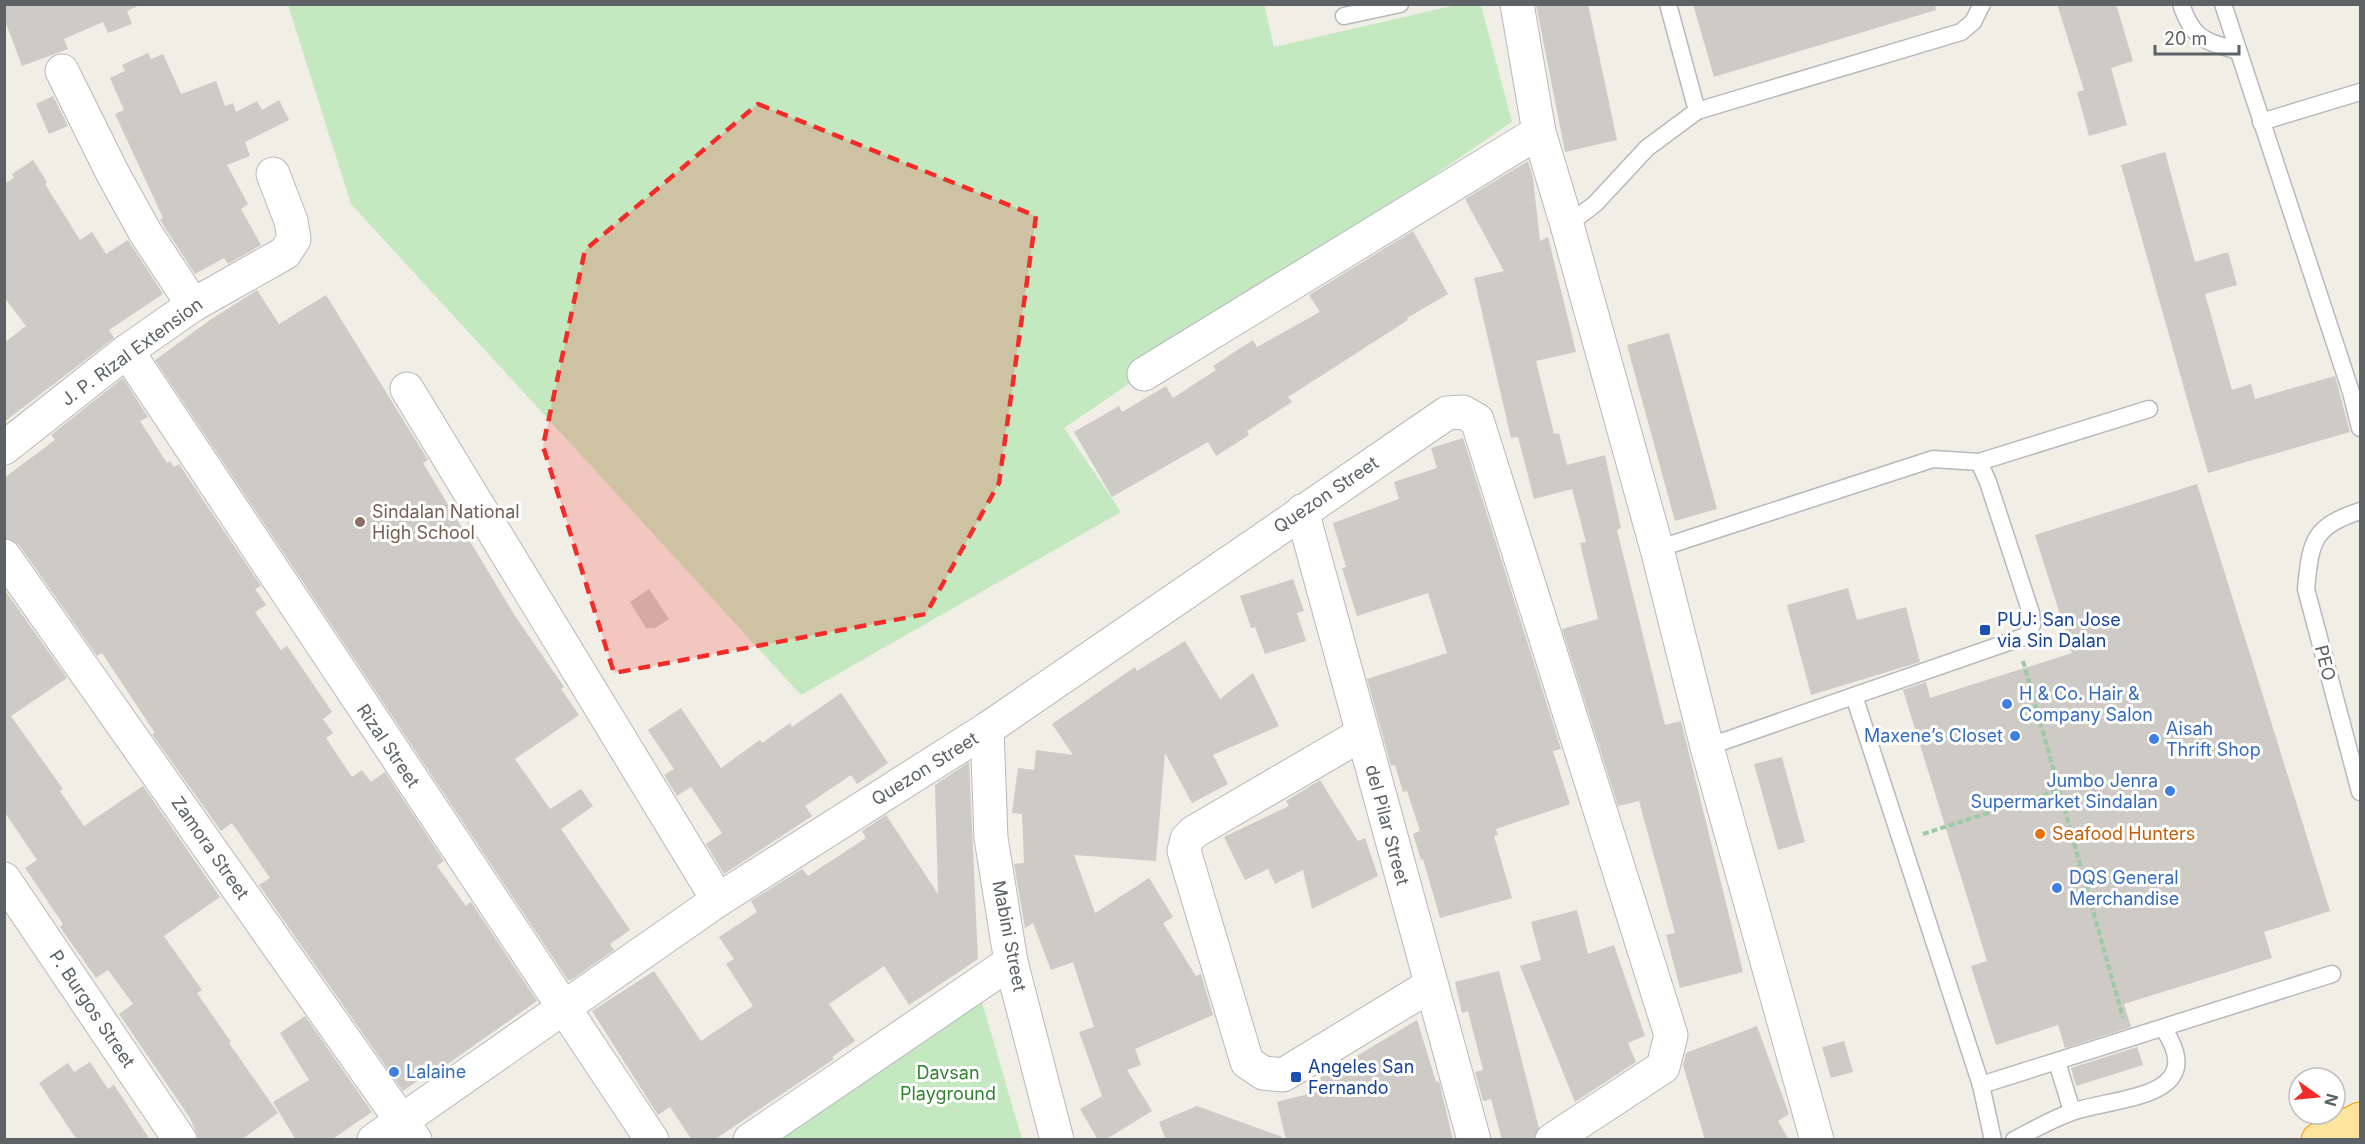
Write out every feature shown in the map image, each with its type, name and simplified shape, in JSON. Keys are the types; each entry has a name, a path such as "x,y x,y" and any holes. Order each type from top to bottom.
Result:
{"highway":[{"path":"2318,1140 2361,1119"}],"street":[{"path":"1517,4 1539,132 1657,549 1707,747 1817,1140"},
{"path":"62,71 113,174 146,232 193,305"},
{"path":"1144,374 1539,132"},
{"name":"J. P. Rizal Extension","path":"4,448 127,351 193,305 285,254 294,239 291,221 273,174"},
{"name":"Rizal Street","path":"127,351 562,1008 652,1140"},
{"path":"407,389 718,900"},
{"name":"Quezon Street","path":"374,1140 408,1130 562,1008 718,900 987,729 1447,413 1463,412 1477,420 1671,1035 1663,1067 1552,1140"},
{"name":"del Pilar Street","path":"1302,511 1474,1140"},
{"name":"Zamora Street","path":"4,556 408,1130"},
{"name":"Mabini Street","path":"987,729 991,838 1011,962 1057,1140"},
{"path":"1362,734 1194,832 1187,839 1184,850 1247,1062 1263,1073 1283,1074 1431,985"},
{"name":"P. Burgos Street","path":"4,879 180,1140"},
{"path":"750,1140 1011,962"}],"lane":[{"path":"1344,16 1400,4"},
{"path":"1668,4 1697,111"},
{"path":"1567,225 1595,204 1647,148 1697,111 1961,33 1973,22 1982,4"},
{"path":"2181,4 2193,32 2212,43 2238,51"},
{"path":"2223,4 2261,123 2356,390 2361,429"},
{"path":"2261,123 2361,92"},
{"path":"1657,549 1933,459 1978,462 2149,409"},
{"path":"1707,747 2026,636 2032,625 2031,613 1988,482 1978,462"},
{"name":"PEO","path":"2361,512 2338,519 2317,534 2309,560 2306,589 2361,792"},
{"path":"1854,696 1981,1085 1993,1140"},
{"path":"1981,1085 2332,974"},
{"path":"2014,1140 2072,1112 2145,1096 2160,1088 2177,1065 2176,1051 2163,1028"},
{"path":"2056,1062 2072,1112"}],"path":[{"path":"2016,639 2129,1039"},
{"path":"1901,841 2059,790"}],"highlighted area":[{"path":"758,104 1036,216 999,483 926,614 614,673 543,446 585,250"}],"green space":[{"path":"1264,4 1274,47 1456,5 1481,5 1512,122 1064,428 1121,512 801,695 351,204 288,5"},
{"name":"Davsan Playground","path":"979,992 1022,1139 782,1139"}],"building":[{"path":"4,4 142,4 127,11 132,24 108,33 103,22 64,39 68,49 22,66 4,18"},
{"path":"1536,4 1588,4 1617,140 1565,152"},
{"path":"1693,4 1935,4 1936,10 1714,77"},
{"path":"2057,4 2116,4 2133,61 2111,68 2127,125 2089,136 2077,92 2084,90"},
{"path":"148,53 151,59 163,54 181,94 216,81 225,106 233,103 236,112 257,101 262,110 279,100 289,120 245,142 250,156 227,165 248,204 241,209 261,245 228,264 224,258 195,274 160,220 163,218 115,114 124,110 110,78 125,71 122,65"},
{"path":"53,96 68,126 49,134 36,104"},
{"path":"2165,152 2195,262 2228,252 2237,285 2205,294 2232,390 2251,384 2255,399 2335,376 2350,432 2208,473 2121,165"},
{"path":"33,160 47,182 45,184 80,240 92,232 106,254 128,240 163,294 109,330 114,338 4,422 4,343 26,326 4,297 4,184 14,178 12,174"},
{"path":"1528,161 1533,178 1540,241 1548,237 1576,352 1536,361 1554,434 1559,433 1567,465 1605,455 1621,528 1617,530 1665,725 1681,721 1743,972 1680,988 1666,935 1675,933 1639,801 1618,806 1562,629 1598,619 1580,543 1586,542 1572,489 1534,499 1518,437 1511,438 1474,278 1504,271 1465,199"},
{"path":"1413,231 1448,294 1407,318 1408,320 1288,397 1292,402 1247,431 1249,435 1216,456 1208,442 1112,497 1074,432 1119,406 1122,412 1166,386 1173,398 1216,370 1213,366 1253,340 1257,347 1320,312 1309,295"},
{"name":"Sindalan National High School","path":"257,290 279,324 326,295 428,460 423,463 515,616 564,687 561,689 579,715 515,759 550,809 581,789 593,806 561,829 630,930 610,944 614,950 571,980 568,980 155,360 213,318"},
{"path":"1669,333 1717,509 1675,521 1627,345"},
{"path":"123,378 148,417 140,421 167,463 170,461 174,467 179,464 261,586 255,589 266,605 255,612 281,650 287,646 332,712 323,719 333,733 326,738 352,777 362,770 371,782 385,772 444,861 437,866 466,906 471,902 537,1001 432,1075 430,1072 403,1091 259,885 270,878 232,823 221,831 152,734 155,733 102,653 97,656 19,545 4,538 4,478 55,440 51,435"},
{"path":"1463,438 1561,749 1553,751 1570,804 1496,829 1498,835 1494,836 1512,898 1440,918 1423,859 1421,860 1413,834 1420,831 1407,791 1403,792 1395,765 1391,766 1367,679 1447,653 1428,593 1357,616 1342,568 1346,567 1333,523 1399,499 1394,482 1437,468 1431,448"},
{"path":"2197,484 2330,911 2264,932 2272,958 2124,1004 2131,1027 2065,1048 2058,1025 1996,1045 1971,966 1987,961 1903,690 1926,682 1930,698 2072,653 2035,535"},
{"path":"1293,579 1304,611 1297,613 1306,641 1265,654 1255,627 1251,628 1240,596"},
{"path":"1848,588 1857,620 1906,607 1920,662 1811,695 1787,605"},
{"path":"4,589 67,678 11,716 63,789 60,791 84,826 143,786 220,897 164,936 202,990 197,993 231,1042 229,1043 278,1113 241,1140 199,1140 190,1118 119,1014 133,1004 108,970 96,978 60,927 63,924 25,868 37,860 4,811"},
{"path":"649,589 669,619 655,628 646,628 630,602"},
{"path":"1185,641 1220,699 1253,673 1279,726 1213,755 1228,784 1192,803 1165,753 1156,861 1074,855 1095,913 1149,878 1173,917 1163,923 1196,976 1201,974 1213,1015 1135,1049 1141,1065 1127,1070 1152,1111 1105,1140 1098,1140 1080,1109 1102,1096 1079,1032 1094,1027 1073,962 1051,970 1033,923 1025,928 1014,864 1024,863 1022,814 1012,813 1018,768 1034,770 1036,750 1073,755 1052,724 1135,667 1137,671"},
{"path":"841,693 888,763 857,784 851,775 805,806 812,816 724,874 706,844 722,833 691,787 677,796 664,775 674,769 648,730 681,708 721,768 760,740 762,743 790,723 792,727"},
{"path":"1782,757 1805,842 1778,850 1754,764"},
{"path":"969,762 978,959 909,1005 884,966 829,1004 855,1041 832,1057 834,1059 714,1140 692,1140 670,1107 658,1115 592,1011 654,971 701,1041 753,1006 726,964 734,959 719,937 757,912 751,901 802,869 808,876 866,838 862,831 886,815 938,894 935,785"},
{"path":"1320,780 1358,841 1365,838 1378,876 1312,909 1303,870 1275,884 1268,869 1245,880 1224,837 1289,806 1286,801"},
{"path":"1577,910 1588,954 1614,945 1645,1036 1628,1043 1636,1062 1575,1102 1520,966 1541,960 1531,922"},
{"path":"1499,971 1539,1128 1534,1140 1502,1140 1491,1099 1483,1101 1475,1072 1483,1070 1468,1011 1462,1013 1455,982"},
{"path":"305,1016 372,1112 331,1140 296,1140 273,1102 309,1080 280,1033"},
{"path":"1417,1020 1436,1082 1439,1081 1453,1140 1286,1140 1277,1102 1316,1092 1313,1082"},
{"path":"1757,1026 1789,1114 1778,1121 1789,1140 1705,1140 1683,1065 1686,1053"},
{"path":"1844,1041 1853,1072 1831,1078 1822,1047"},
{"path":"2137,1047 2143,1065 2076,1086 2071,1068"},
{"path":"90,1062 108,1089 114,1085 150,1140 77,1140 39,1083 68,1063 74,1072"},
{"path":"1197,1106 1282,1137 1282,1140 1166,1140 1159,1122"}],"place":[{"name":"Sindalan National High School","path":"360,522"},
{"name":"PUJ: San Jose via Sin Dalan","path":"1985,630"},
{"name":"H & Co. Hair & Company Salon","path":"2007,704"},
{"name":"Maxene’s Closet","path":"2015,736"},
{"name":"Aisah Thrift Shop","path":"2154,739"},
{"name":"Jumbo Jenra Supermarket Sindalan","path":"2170,791"},
{"name":"Seafood Hunters","path":"2040,834"},
{"name":"DQS General Merchandise","path":"2057,888"},
{"name":"Lalaine","path":"394,1072"},
{"name":"Angeles San Fernando","path":"1296,1077"}]}
